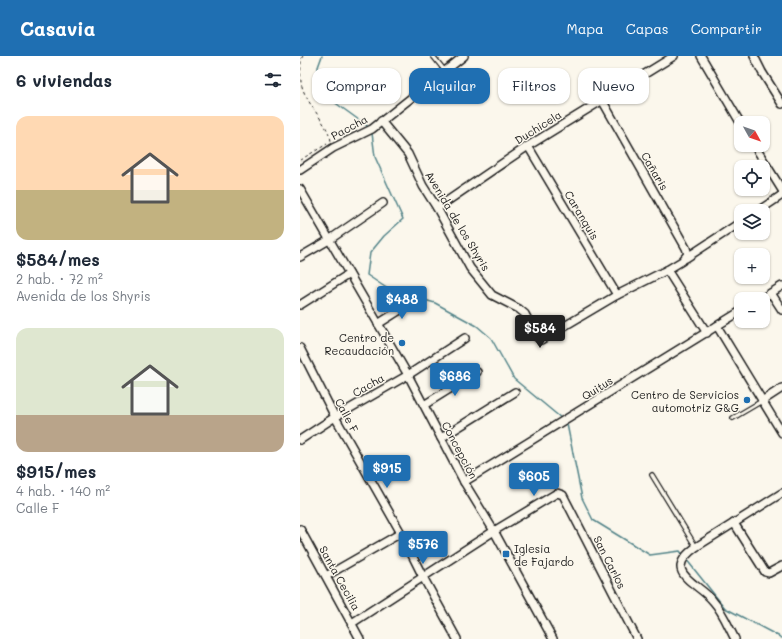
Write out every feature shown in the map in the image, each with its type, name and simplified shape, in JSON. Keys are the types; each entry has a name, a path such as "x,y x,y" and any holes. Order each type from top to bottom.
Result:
{"street":[{"name":"Paccha","path":"449,68 464,56"},
{"name":"Duchicela","path":"649,71 674,56"},
{"path":"702,56 736,116"},
{"path":"754,56 782,104"},
{"name":"Paccha","path":"300,170 333,148 372,129 409,99"},
{"name":"Duchicela","path":"437,208 528,146 596,104"},
{"name":"Cañaris","path":"604,104 682,241 687,256"},
{"name":"Avenida de los Shyris","path":"381,121 408,154 422,186 437,208 470,268 492,295 519,309 525,314 538,339 543,339 617,295 667,270 734,226"},
{"name":"Caranquis","path":"528,146 617,295"},
{"path":"758,152 782,190"},
{"name":"Concepción","path":"300,189 408,375 464,482 494,531 553,639"},
{"path":"768,204 782,195"},
{"path":"300,257 329,240 383,203"},
{"path":"667,270 707,333"},
{"path":"300,305 350,274"},
{"path":"782,286 771,293 782,310"},
{"path":"378,324 416,300"},
{"name":"Quitus","path":"464,482 734,315"},
{"path":"717,326 782,433"},
{"name":"Cacha","path":"300,440 335,417 408,375 465,338"},
{"name":"Calle F","path":"300,348 302,358 401,533 457,639"},
{"path":"424,405 477,372"},
{"path":"762,401 782,388"},
{"path":"441,438 515,392"},
{"name":"San Carlos","path":"494,531 557,493 563,495 637,639"},
{"path":"735,639 715,602 684,576 682,568 685,556 696,547 782,493"},
{"path":"734,523 765,572 769,573 782,566"},
{"name":"Santa Cecilia","path":"300,529 360,639"},
{"path":"352,623 494,531"},
{"path":"326,576 401,533"}],"lane":[{"path":"433,56 443,68"},
{"path":"733,418 762,401"},
{"path":"652,475 696,547"}],"path":[{"path":"300,160 332,141 320,116 309,102 301,81 301,59 303,56"}],"waterway":[{"path":"322,56 318,67 319,91 370,128"},
{"path":"372,133 375,157 403,219 384,236 370,253 367,275 388,289 414,297"},
{"path":"418,298 435,303 477,326 491,338 514,379 561,418"},
{"path":"566,422 582,498 593,520 650,555 680,551 683,555"},
{"path":"686,559 725,608 782,638"}],"place":[{"name":"Centro de Recaudación","path":"402,343"},
{"name":"Centro de Servicios automotriz G&G","path":"747,400"},
{"name":"Iglesia de Fajardo","path":"506,554"}]}
